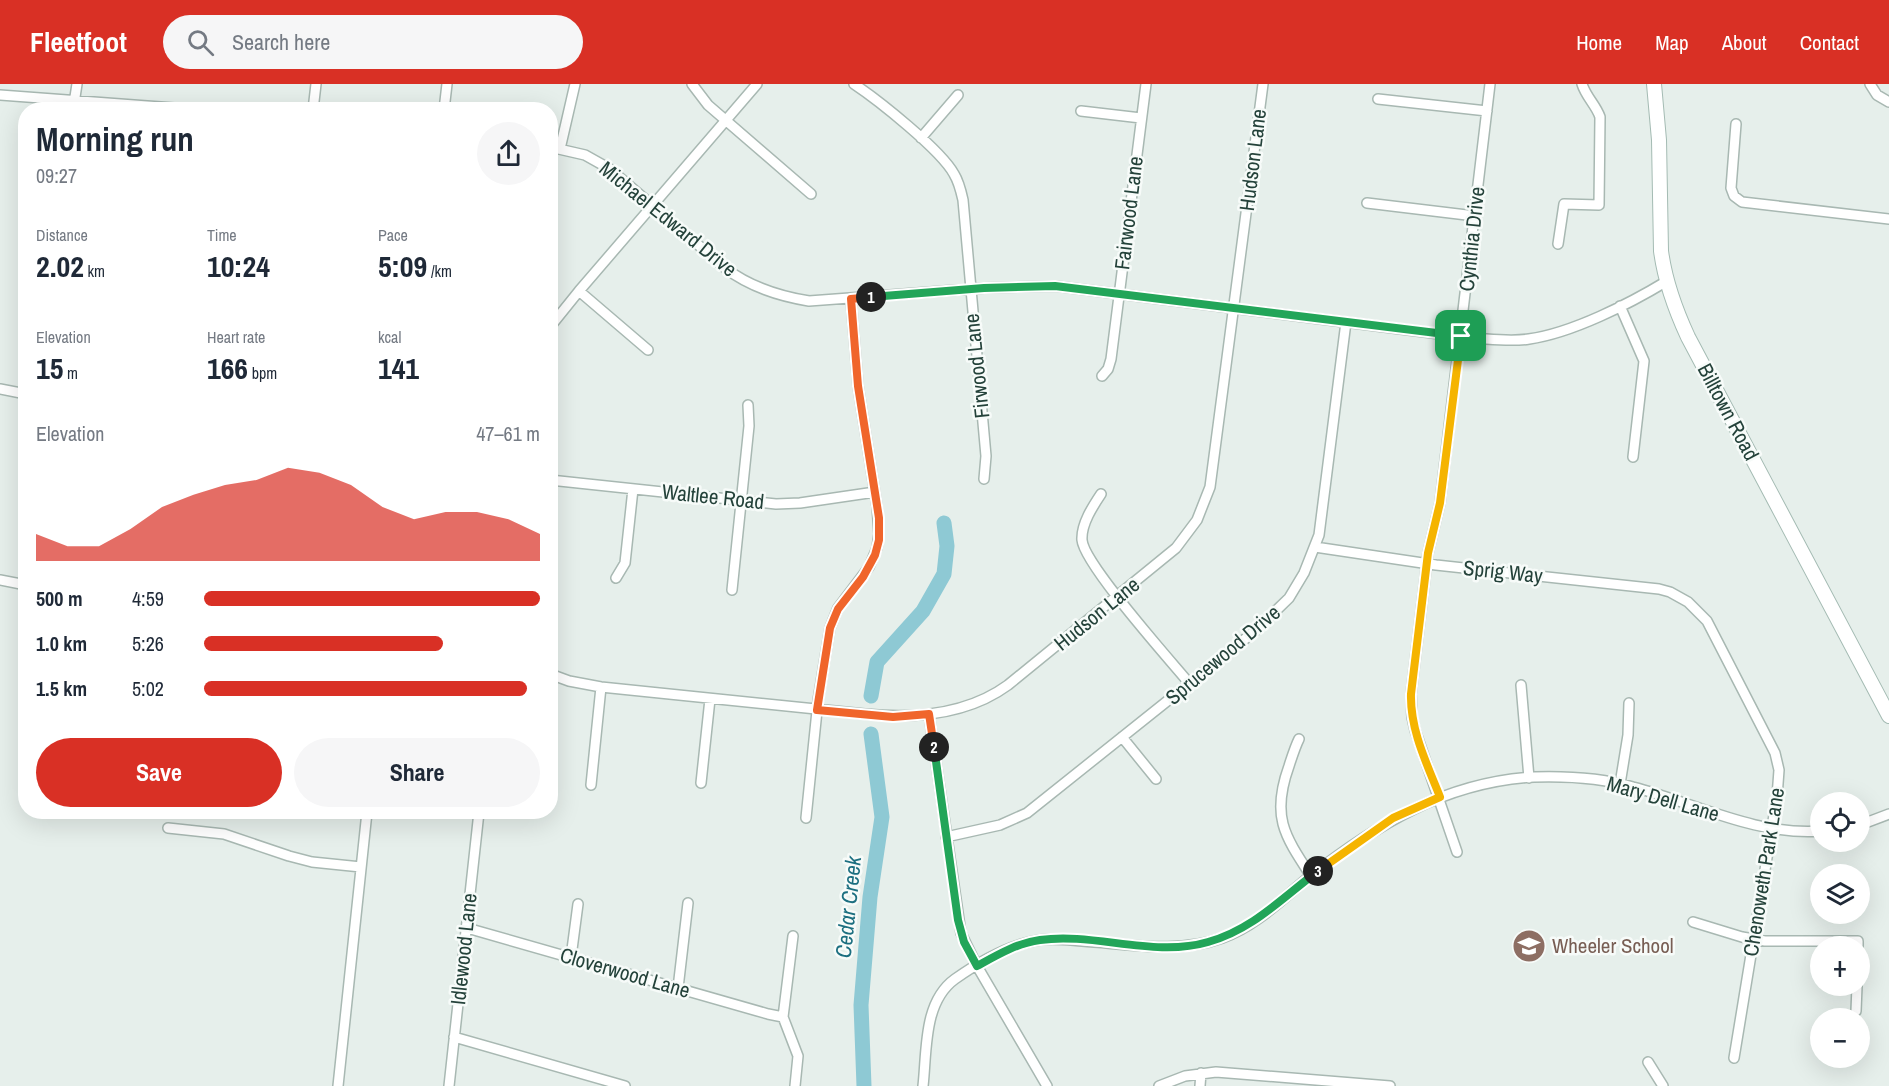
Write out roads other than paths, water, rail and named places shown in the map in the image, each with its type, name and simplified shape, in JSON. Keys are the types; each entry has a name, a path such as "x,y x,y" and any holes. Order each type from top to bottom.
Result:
{"main road":[{"name":"Billtown Road","path":"1654,84 1659,140 1661,251 1673,302 1688,337 1889,716"}],"street":[{"path":"74,102 77,84"},
{"path":"314,102 316,84"},
{"path":"445,102 447,84"},
{"path":"558,138 575,84"},
{"path":"692,84 708,105 811,194"},
{"path":"558,317 757,84"},
{"name":"Firwood Lane","path":"854,84 921,138 950,167 958,180 963,200 986,456 984,479"},
{"name":"Fairwood Lane","path":"1102,376 1108,369 1111,359 1146,84"},
{"name":"Hudson Lane","path":"558,677 601,687 893,717 959,709 994,695 1176,549 1197,520 1205,504 1214,471 1263,84"},
{"name":"Cynthia Drive","path":"1457,852 1440,797 1415,730 1411,703 1427,563 1440,503 1491,84"},
{"path":"1558,244 1564,204 1599,205 1600,117 1581,84"},
{"path":"1870,84 1877,95 1889,102"},
{"path":"0,95 52,102"},
{"path":"921,138 958,95"},
{"path":"1378,99 1487,111"},
{"path":"1081,111 1141,118"},
{"path":"1736,124 1731,188 1734,196 1742,202 1889,219"},
{"name":"Michael Edward Drive","path":"558,149 597,160 742,280 786,297 809,301 1055,286 1508,340 1540,337 1560,332 1620,306 1667,281"},
{"path":"1367,203 1475,216"},
{"path":"579,291 648,350"},
{"path":"806,818 826,643 838,609 869,567 877,548 879,518 858,386 851,299"},
{"path":"1620,306 1644,362 1633,457"},
{"name":"Sprucewood Drive","path":"946,837 1000,825 1019,818 1255,630 1289,598 1304,573 1319,536 1346,322"},
{"path":"0,390 18,393"},
{"path":"732,590 750,426 748,405"},
{"name":"Waltlee Road","path":"558,481 741,501 793,504 874,492"},
{"path":"616,578 625,563 633,489"},
{"path":"1101,494 1085,522 1082,537 1089,559 1189,683"},
{"name":"Sprig Way","path":"1315,548 1659,589 1688,602"},
{"path":"0,580 18,583"},
{"name":"Chenoweth Park Lane","path":"1688,602 1707,621 1775,753 1779,779 1734,1058"},
{"path":"1521,685 1529,778"},
{"path":"591,785 601,687"},
{"path":"700,783 710,699"},
{"path":"1620,784 1628,735 1629,703"},
{"path":"929,714 959,926 964,942 1047,1086"},
{"path":"1122,737 1156,779"},
{"path":"1299,739 1283,787 1281,812 1285,833 1311,876"},
{"name":"Mary Dell Lane","path":"923,1086 930,1025 937,998 946,986 1001,953 1039,940 1060,939 1178,947 1206,943 1234,933 1254,922 1311,876 1393,818 1440,797 1481,785 1529,778 1582,778 1620,784 1772,829 1810,831"},
{"path":"1870,821 1889,814"},
{"path":"338,1086 366,819"},
{"name":"Idlewood Lane","path":"449,1086 478,819"},
{"path":"168,828 224,834 312,862 361,867"},
{"path":"678,988 688,903"},
{"path":"572,957 578,904"},
{"path":"1694,922 1754,939 1810,943"},
{"name":"Cloverwood Lane","path":"467,928 783,1017"},
{"path":"793,936 783,1017 798,1056 795,1086"},
{"path":"454,1037 626,1086"},
{"path":"1648,1062 1663,1086"},
{"path":"1159,1086 1185,1076 1216,1072 1390,1086"},
{"path":"1200,1086 1201,1073"}],"waterway":[{"name":"Cedar Creek","path":"871,696 877,662 923,611 944,574 947,546 944,523"},
{"name":"Cedar Creek","path":"864,1086 861,1005 870,897 882,817 871,734"}],"place":[{"name":"Wheeler School","path":"1529,946"}]}
